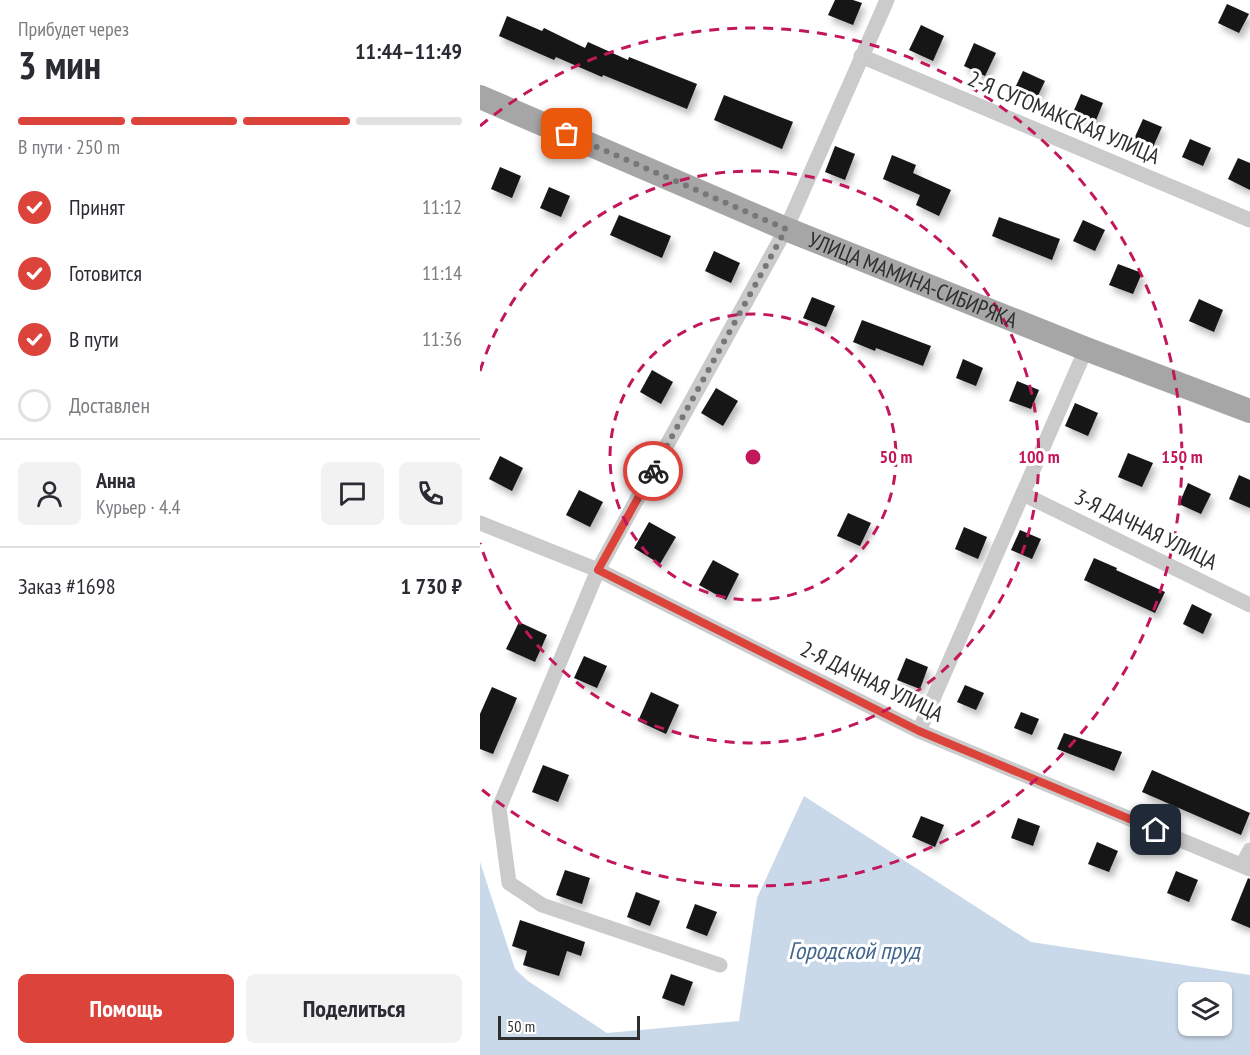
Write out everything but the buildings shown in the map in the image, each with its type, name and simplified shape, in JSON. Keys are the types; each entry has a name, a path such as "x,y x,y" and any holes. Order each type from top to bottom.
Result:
{"main road":[{"name":"УЛИЦА МАМИНА-СИБИРЯКА","path":"480,96 786,229 1086,349 1250,411"}],"street":[{"path":"720,965 542,905 509,883 500,808 598,570 786,229 887,0"},
{"name":"2-Я СУГОМАКСКАЯ УЛИЦА","path":"861,56 1250,220"},
{"path":"919,731 1086,349"},
{"name":"3-Я ДАЧНАЯ УЛИЦА","path":"1023,494 1250,604"},
{"name":"2-Я ДАЧНАЯ УЛИЦА","path":"480,523 598,570 919,731 1246,867"},
{"path":"1246,867 1250,850"}],"water":[{"name":"Городской пруд","path":"804,796 1031,942 1250,975 1250,1055 480,1055 480,862 515,969 528,981 607,1033 739,1021 757,898"}],"way so far":[{"path":"567,134 786,229 653,471"}],"route":[{"path":"653,471 598,570 919,731 1156,830"}]}
